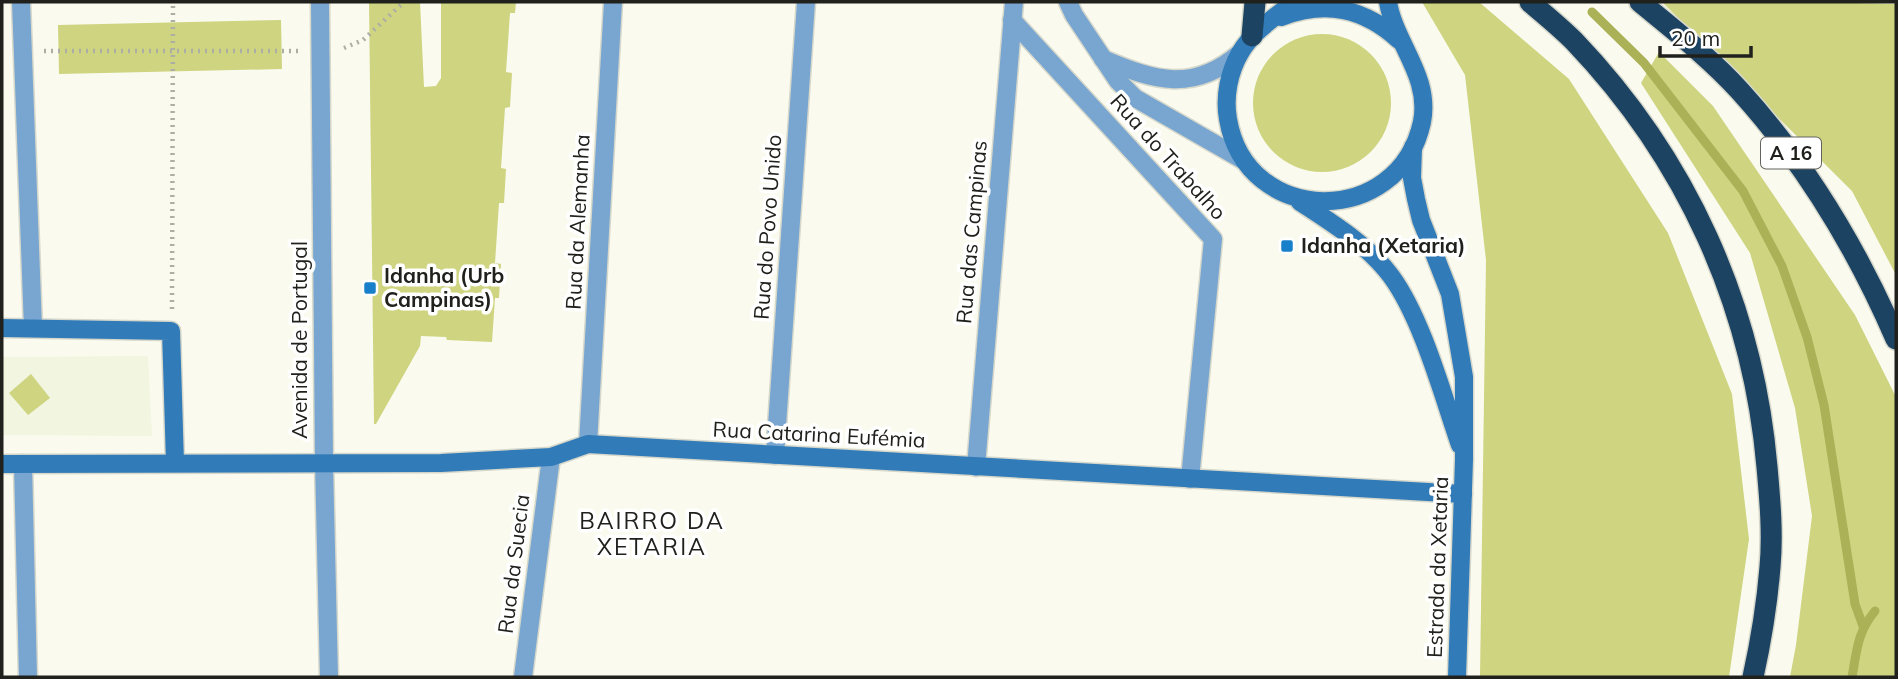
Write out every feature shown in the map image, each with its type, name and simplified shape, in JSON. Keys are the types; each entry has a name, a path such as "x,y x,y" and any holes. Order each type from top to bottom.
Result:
{"highway":[{"path":"1253,38 1255,2"},
{"path":"1530,2 1573,41 1653,138 1687,194 1716,253 1738,313 1755,375 1765,437 1771,503 1770,565 1763,629 1753,677"},
{"name":"A 16","path":"1640,2 1690,43 1739,89 1779,137 1816,187 1847,237 1876,292 1896,339"}],"street":[{"path":"21,2 33,328"},
{"name":"Avenida de Portugal","path":"320,2 324,463 329,677"},
{"name":"Rua da Alemanha","path":"588,444 613,2"},
{"name":"Rua do Povo Unido","path":"775,455 806,2"},
{"path":"1068,2 1118,81 1135,98 1243,160 1266,183 1294,198 1317,202 1341,201 1363,195 1383,183 1400,167 1413,148 1422,121 1423,93 1416,66 1401,42 1388,2"},
{"path":"1103,59 1146,76 1189,78 1225,66 1294,2"},
{"path":"1243,160 1230,135 1226,107 1229,79 1253,38 1294,10 1323,5 1353,9 1380,22 1401,42"},
{"name":"Rua das Campinas","path":"976,467 1013,11"},
{"name":"Rua do Trabalho","path":"1013,11 1213,239 1190,479"},
{"name":"Estrada da Xetaria","path":"1413,148 1412,178 1418,209 1450,294 1462,366 1464,459 1457,677"},
{"name":"Estrada da Xetaria","path":"1294,198 1364,248 1391,276 1409,306 1464,459"},
{"path":"2,328 171,331 174,463"},
{"name":"Rua Catarina Eufémia","path":"2,464 442,463 551,457 588,444 1463,495"},
{"name":"Rua da Suecia","path":"523,677 551,457"},
{"path":"23,464 28,677"}],"path":[{"path":"171,331 173,2"},
{"path":"21,51 338,51 363,40 404,2"}],"shaded area":[{"path":"148,356 152,436 2,435 2,357"}],"green space":[{"path":"369,2 420,2 424,87 436,86 441,78 441,2 516,2 515,13 510,13 506,72 512,73 510,107 505,108 501,168 506,169 504,203 499,203 495,263 501,264 492,342 421,336 420,346 376,424 374,424"},
{"path":"1422,2 1479,2 1569,79 1668,233 1732,394 1749,539 1729,677 1480,677 1486,260 1465,75"},
{"path":"1662,2 1896,4 1896,275 1852,191"},
{"path":"281,20 282,69 59,74 58,25"},
{"path":"1322,34 1348,39 1371,54 1386,77 1391,103 1386,129 1371,152 1348,167 1322,172 1296,167 1273,152 1258,129 1253,103 1258,77 1273,54 1296,39"},
{"path":"1659,52 1713,106 1855,315 1896,397 1896,677 1790,677 1812,516 1795,408 1750,253 1641,83"},
{"path":"31,374 50,398 28,415 9,393"}],"waterway":[{"path":"1592,12 1644,63 1743,191 1782,266 1807,337 1824,405 1855,604 1863,626"},
{"path":"1852,677 1861,634 1875,611"}],"place":[{"name":"Idanha (Xetaria)","path":"1287,246"},
{"name":"Idanha (Urb Campinas)","path":"370,288"}],"district":[{"name":"BAIRRO DA XETARIA","path":"652,534"}]}
